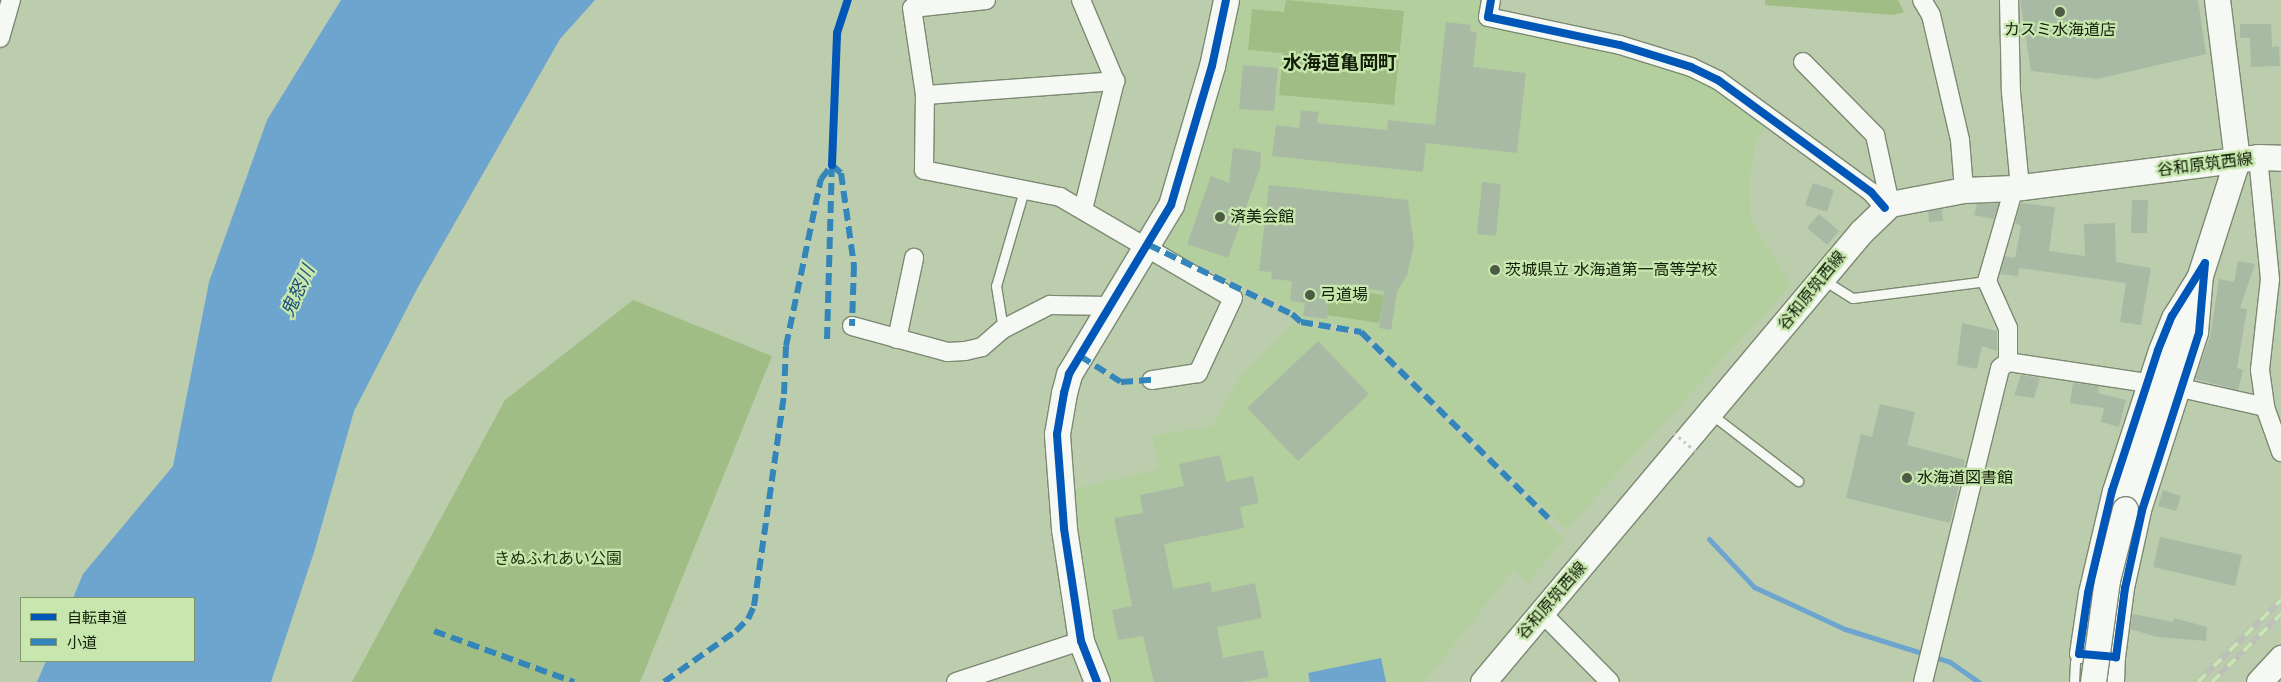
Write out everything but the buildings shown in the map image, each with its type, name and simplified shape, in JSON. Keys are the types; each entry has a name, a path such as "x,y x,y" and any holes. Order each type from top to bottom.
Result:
{"street":[{"path":"0,38 11,0"},
{"path":"986,0 912,8 925,96 924,170 1060,197 1083,209 1147,250 1233,298 1198,373 1152,380"},
{"path":"1081,0 1115,81 1083,209"},
{"path":"1096,682 1081,641 1064,528 1056,434 1069,374 1109,306 1147,250 1171,205 1212,66 1226,0"},
{"path":"1490,0 1488,17 1620,45 1691,67 1718,80 1872,192 1888,206"},
{"path":"1922,0 1931,15 1960,140 1964,190"},
{"path":"2008,362 2008,328 1987,281 2017,188 2011,92 2009,0"},
{"path":"2217,0 2259,159 2270,279 2260,370 2264,406 2281,452"},
{"path":"1803,62 1875,135 1888,206"},
{"path":"925,96 1115,81"},
{"path":"2116,657 2079,654 2102,524 2147,382 2172,316 2205,263 2259,159"},
{"name":"谷和原筑西線","path":"1483,682 1822,279 1888,206 1964,190 2017,188 2259,159"},
{"path":"897,338 914,258"},
{"path":"2115,682 2116,657 2133,550 2199,333 2205,263"},
{"path":"2093,682 2107,580 2125,509 2205,263"},
{"path":"852,326 948,352 965,351 982,347 1003,328 1050,305 1109,306"},
{"path":"1923,682 2000,368 2008,362 2147,382"},
{"path":"2181,388 2264,406"},
{"path":"1541,612 1610,682"},
{"path":"956,682 1081,641"},
{"path":"2259,682 2281,658"}],"lane":[{"path":"1003,328 996,286 1024,190"},
{"path":"1822,279 1853,298 1987,281"},
{"path":"1710,414 1798,480"},
{"path":"2074,682 2075,662 2079,654"}],"path":[{"path":"1674,433 1705,459 1712,456 1708,451 1700,457"},
{"path":"1550,520 1563,533"}],"shaded area":[{"name":"茨城県立 水海道第一高等学校","path":"1238,0 1486,0 1483,23 1594,46 1703,78 1767,126 1755,144 1749,185 1751,220 1791,285 1566,529 1362,329 1304,319 1294,310 1164,248 1178,223 1206,142"},
{"path":"1292,324 1358,336 1565,539 1528,582 1513,570 1424,682 1109,682 1086,608 1070,490 1159,469 1152,435 1211,427 1240,378"}],"green space":[{"path":"1286,0 1404,11 1394,105 1279,95 1283,53 1248,50 1252,9 1284,12"},
{"path":"1765,0 1898,0 1904,12 1894,15 1765,5"},
{"path":"1330,288 1384,295 1379,323 1327,315"},
{"name":"きぬふれあい公園","path":"633,300 772,356 640,682 352,682 505,400"}],"water":[{"name":"鬼怒川","path":"341,0 595,0 560,39 417,289 354,411 315,549 271,682 37,682 46,662 195,662 195,597 73,597 83,574 173,466 209,282 267,120"},
{"path":"1381,658 1386,682 1310,682 1308,673"}],"waterway":[{"path":"1709,539 1754,587 1845,629 1950,662 1979,682"}],"railway":[{"path":"2198,682 2281,600"},
{"path":"2212,682 2281,614"}],"marked path":[{"path":"832,165 841,173 854,265 852,326"},
{"path":"827,339 832,165"},
{"path":"664,682 736,631 748,619 754,606 784,394 786,346 821,179 832,165"},
{"path":"1149,245 1292,314 1301,322 1361,332 1550,520"},
{"path":"1080,356 1121,382 1152,380"},
{"path":"434,631 574,682"}],"cycle path":[{"path":"832,165 837,33 848,0"},
{"path":"1097,682 1081,641 1064,528 1057,434 1064,393 1069,374 1171,205 1212,66 1226,0"},
{"path":"1491,0 1488,17 1620,45 1691,67 1718,80 1871,192 1885,208"},
{"path":"2205,263 2199,333 2142,511 2125,588 2116,657 2079,654 2088,593 2112,491 2158,350 2172,316 2205,263"}],"place":[{"name":"カスミ水海道店","path":"2060,12"},
{"name":"済美会館","path":"1220,217"},
{"name":"茨城県立 水海道第一高等学校","path":"1495,270"},
{"name":"弓道場","path":"1310,295"},
{"name":"水海道図書館","path":"1907,478"}],"district":[{"name":"水海道亀岡町","path":"1340,63"}]}
